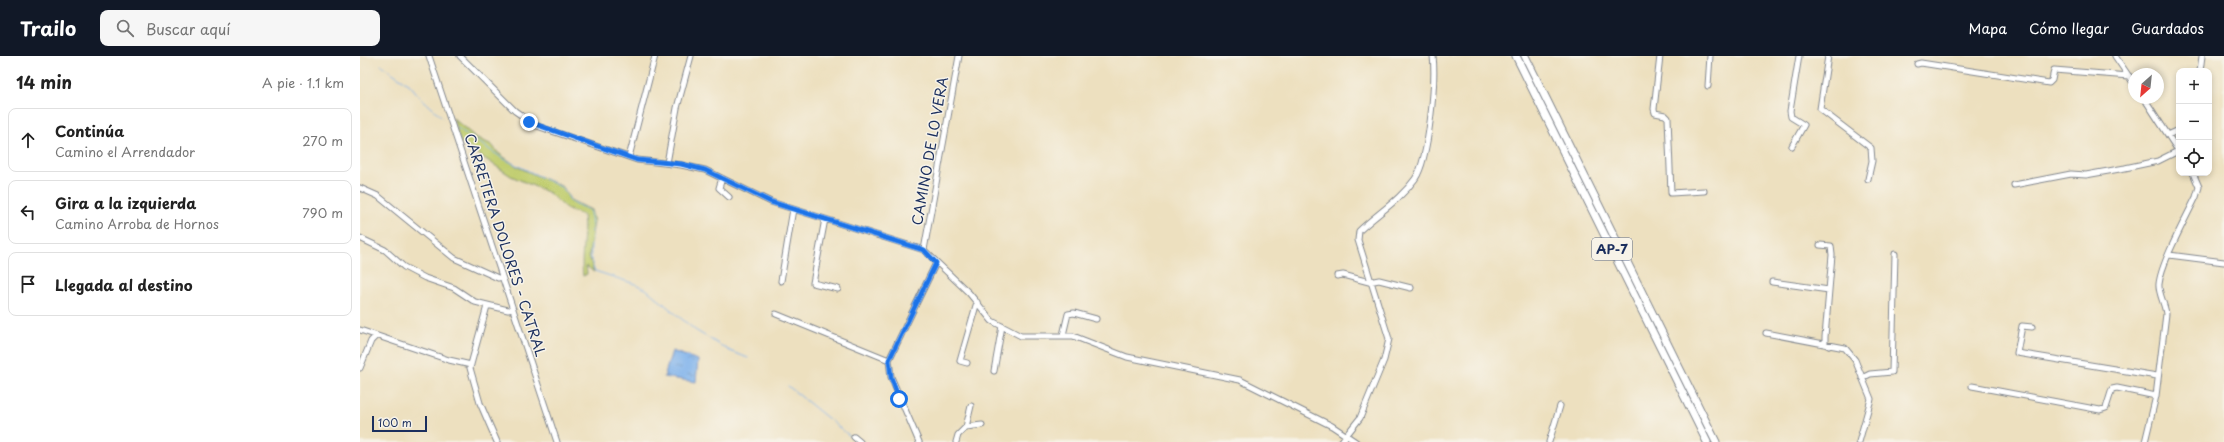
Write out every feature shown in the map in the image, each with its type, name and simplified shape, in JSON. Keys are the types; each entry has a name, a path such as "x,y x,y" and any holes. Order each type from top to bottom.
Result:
{"highway":[{"name":"AP-7","path":"1516,56 1708,442"},
{"name":"AP-7","path":"1525,56 1716,442"}],"street":[{"name":"CARRETERA DOLORES - CATRAL","path":"430,56 557,442"},
{"path":"460,56 503,100 529,122 629,157 705,170 771,202 924,250 977,302 992,321 1021,336 1062,335 1081,338 1127,357 1240,380 1348,435 1356,442"},
{"path":"629,157 655,56"},
{"path":"667,163 677,108 691,56"},
{"name":"CAMINO DE LO VERA","path":"924,250 959,56"},
{"path":"1341,442 1360,418 1384,360 1389,339 1358,240 1359,231 1397,200 1415,178 1421,167 1432,96 1433,56"},
{"path":"1660,56 1654,109 1655,113 1665,115 1668,118 1671,193 1704,191"},
{"path":"1708,86 1710,56"},
{"path":"1792,146 1804,125 1791,117 1790,111 1799,56"},
{"path":"1828,56 1820,109 1871,148 1872,161 1868,179"},
{"path":"2115,56 2128,75"},
{"path":"2200,68 2202,56"},
{"path":"1917,64 1921,63 2048,83 2052,80 2054,70 2128,76"},
{"path":"2148,104 2176,147"},
{"path":"2168,135 2176,131"},
{"path":"2014,185 2071,174 2086,175 2125,168 2158,161 2176,152"},
{"path":"2145,442 2156,396 2157,376 2166,314 2165,304 2159,285 2162,271 2196,197 2199,187 2194,176"},
{"path":"722,178 719,188 729,197"},
{"path":"360,188 378,196 454,258 498,278 502,277"},
{"path":"781,281 793,209"},
{"path":"825,219 813,283 838,289"},
{"path":"360,238 385,250 404,267 418,275 454,288 474,302 487,306 513,309"},
{"path":"1820,245 1831,246 1832,255 1825,337 1825,344 1829,346"},
{"path":"1862,378 1870,374 1892,372 1894,254"},
{"path":"2169,255 2224,262"},
{"path":"919,442 891,377 889,360 936,263"},
{"path":"1337,276 1343,275 1372,282 1379,280 1411,288"},
{"path":"1772,282 1829,290"},
{"path":"967,363 960,362 977,302"},
{"path":"487,306 471,365 471,375 497,442"},
{"path":"1062,335 1068,314 1074,313 1096,320"},
{"path":"776,314 889,360"},
{"path":"994,372 1002,326"},
{"path":"2032,328 2022,326 2017,353 2157,376"},
{"path":"360,330 450,360 471,365"},
{"path":"1766,333 1845,348 1849,351 1855,360 1871,399 1860,442"},
{"path":"360,368 371,341 376,336"},
{"path":"1972,386 2100,410 2106,408 2112,389 2117,388 2156,396"},
{"path":"956,442 958,435 966,427 971,406"},
{"path":"1550,442 1560,406"},
{"path":"966,427 982,425"},
{"path":"854,437 860,442"}],"green space":[{"path":"453,118 475,137 492,145 498,153 518,167 563,187 570,200 591,210 594,221 589,256 594,272 586,266 587,274 583,276 583,215 567,209 549,193 511,176 460,142"}],"water":[{"path":"672,351 698,360 696,382 664,377"}],"waterway":[{"path":"381,65 410,85 419,96 442,117"},
{"path":"456,127 502,158 563,188 571,202 589,210 592,225 591,257 595,271 646,289 695,330 730,351 748,358"},
{"path":"788,386 851,437"}],"route":[{"path":"529,122 637,160 681,164 705,170 771,202 924,250 936,263 889,360 891,377 899,399"}]}
